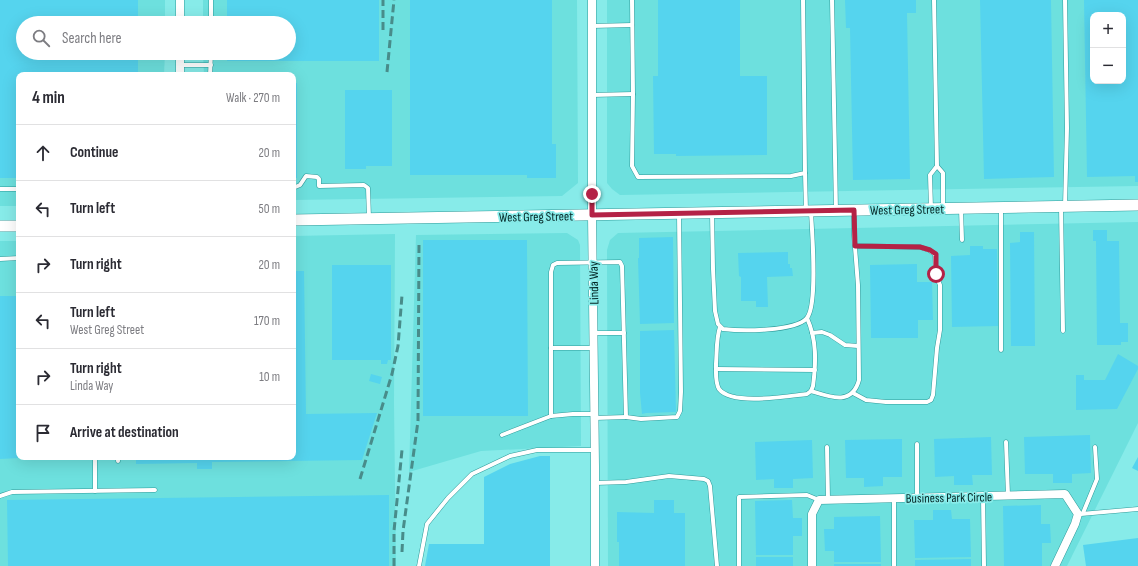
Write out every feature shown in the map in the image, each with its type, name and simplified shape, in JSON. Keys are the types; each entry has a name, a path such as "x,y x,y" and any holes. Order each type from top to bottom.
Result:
{"main road":[{"name":"West Greg Street","path":"296,220 1138,205"},
{"path":"0,226 16,226"}],"street":[{"path":"180,0 180,16"},
{"name":"Linda Way","path":"592,0 592,262 595,416 595,566"},
{"path":"180,60 180,72"},
{"name":"Business Park Circle","path":"819,500 1065,494 1080,514"},
{"path":"812,566 812,514 819,500"},
{"path":"1055,566 1080,514"}],"lane":[{"path":"211,0 211,16"},
{"path":"632,0 632,166 638,177 791,176 805,173"},
{"path":"720,327 723,329 747,331 778,329 801,323 807,318 811,311 813,259 805,173 803,0"},
{"path":"832,0 836,210"},
{"path":"931,209 930,175 936,166 934,0"},
{"path":"1063,331 1063,206 1067,128 1065,0"},
{"path":"592,26 632,25"},
{"path":"210,72 211,60"},
{"path":"180,66 211,65"},
{"path":"592,95 633,94"},
{"path":"936,166 943,173 943,208"},
{"path":"296,187 300,185 306,176 312,176 319,179 320,186 364,185 368,188 369,218"},
{"path":"0,189 16,189"},
{"path":"1001,350 1002,207"},
{"path":"961,208 962,240"},
{"path":"811,391 832,398 847,396 853,393 856,389 858,380 858,285 854,210"},
{"path":"502,435 551,416 573,414 641,419 677,417 680,411 681,392 679,213"},
{"path":"712,213 715,311 720,327 718,335 716,369 717,384 720,389 732,397 753,399 807,394 811,391 815,370 815,347 807,318"},
{"path":"853,393 866,400 886,402 927,402 931,400 933,395 940,330 941,305 940,285 936,274 936,254 930,250 920,247 855,246"},
{"path":"0,259 16,258"},
{"path":"551,416 551,272 553,265 557,263 620,262 622,266 626,417"},
{"path":"593,334 624,333"},
{"path":"812,333 830,335 845,345 858,346"},
{"path":"551,348 594,348"},
{"path":"716,369 815,370"},
{"path":"1006,442 1008,495"},
{"path":"917,444 917,497"},
{"path":"828,447 828,499"},
{"path":"1080,514 1097,479 1095,447"},
{"path":"419,566 427,524 448,498 472,474 510,456 537,450 595,450"},
{"path":"95,460 95,491"},
{"path":"595,483 626,482 669,476 704,479 708,481 710,486 717,566"},
{"path":"0,496 12,492 155,490"},
{"path":"739,566 739,497 807,495 819,500"},
{"path":"983,496 984,566"},
{"path":"894,498 894,566"},
{"path":"1080,514 1138,508"}],"shaded area":[{"path":"0,0 165,0 165,16 16,16 16,60 165,60 164,72 16,72 16,206 0,206"},
{"path":"203,0 577,0 578,183 562,196 296,200 296,72 204,72 203,60 296,60 296,16 203,16"},
{"path":"607,0 1138,0 1138,186 620,195 607,183"},
{"path":"1138,222 1138,423 1067,566 608,566 607,250 610,240 618,233"},
{"path":"567,233 578,240 580,245 581,446 481,451 409,472 416,235"},
{"path":"395,234 394,403 396,566 0,566 0,241 16,241 16,460 296,460 296,236"}],"building":[{"path":"0,0 138,0 138,16 16,16 16,60 138,60 138,72 16,72 16,178 0,178"},
{"path":"227,0 379,0 379,61 227,61 296,60 296,16 227,16"},
{"path":"410,0 552,0 552,144 556,144 556,178 527,178 527,175 410,175"},
{"path":"658,0 740,0 740,76 767,76 767,155 676,156 676,154 654,154 653,76 658,76"},
{"path":"845,0 916,0 916,13 907,13 910,179 853,180 850,28 846,28"},
{"path":"980,0 1051,0 1054,177 984,179"},
{"path":"1084,0 1138,0 1138,182 1135,182 1135,176 1087,177"},
{"path":"296,83 297,83 296,178"},
{"path":"345,90 392,90 392,166 366,166 366,169 345,169"},
{"path":"1093,230 1107,230 1107,241 1119,241 1120,323 1128,323 1128,342 1121,342 1121,345 1097,345 1096,241 1093,241"},
{"path":"1020,232 1034,232 1035,346 1011,346 1010,243 1020,242"},
{"path":"673,237 674,323 640,324 638,258 639,238"},
{"path":"423,240 527,240 528,416 423,416"},
{"path":"970,246 983,246 983,249 997,249 998,326 952,327 951,256 970,255"},
{"path":"788,252 788,264 790,264 790,268 792,268 793,276 767,277 768,307 756,307 756,301 741,301 741,277 739,276 738,253"},
{"path":"917,264 917,282 932,282 933,320 918,320 918,338 871,338 870,265"},
{"path":"332,265 391,265 391,360 388,360 387,364 381,364 381,360 332,360"},
{"path":"296,271 304,271 306,414 377,413 362,460 212,462 212,469 197,469 197,463 136,464 136,460 296,460"},
{"path":"0,296 16,296 16,458 0,459"},
{"path":"674,330 676,412 642,414 640,393 640,331"},
{"path":"1118,354 1138,366 1138,369 1117,409 1076,410 1076,375 1084,375 1084,380 1105,380"},
{"path":"371,374 382,377 380,384 369,381"},
{"path":"1090,435 1091,473 1072,474 1072,483 1053,483 1053,474 1025,474 1024,437"},
{"path":"991,437 992,475 972,475 973,485 954,485 954,476 935,477 934,439"},
{"path":"902,439 902,477 883,477 883,486 864,487 864,478 846,478 845,440"},
{"path":"812,440 813,478 793,479 793,488 774,488 774,479 756,480 755,442"},
{"path":"540,456 550,456 550,566 425,566 429,544 484,544 484,477 510,464"},
{"path":"1138,457 1138,471 1132,468"},
{"path":"389,495 389,566 8,566 7,500"},
{"path":"654,500 674,500 674,513 685,513 685,566 619,566 617,512 654,513"},
{"path":"792,500 793,518 802,518 802,536 793,536 793,555 756,555 755,501"},
{"path":"1041,505 1041,524 1050,524 1051,543 1042,543 1042,566 1004,566 1003,506"},
{"path":"933,510 951,510 952,519 970,519 971,557 915,558 914,520 933,520"},
{"path":"880,516 881,562 834,562 834,551 825,551 824,529 834,529 834,517"},
{"path":"1138,538 1138,566 1086,566 1083,545"},
{"path":"756,557 793,557 793,566 756,566"},
{"path":"971,559 971,566 915,566 915,560"},
{"path":"834,564 881,564 881,566 834,566"}],"railway":[{"path":"383,0 383,30"},
{"path":"387,72 394,0"},
{"path":"402,552 403,531 418,421 419,243"},
{"path":"360,479 392,374 398,346 402,295"},
{"path":"394,566 394,531 402,450"}],"route":[{"path":"592,194 592,215 854,210 855,246 920,247 930,250 936,254 936,274"}]}
